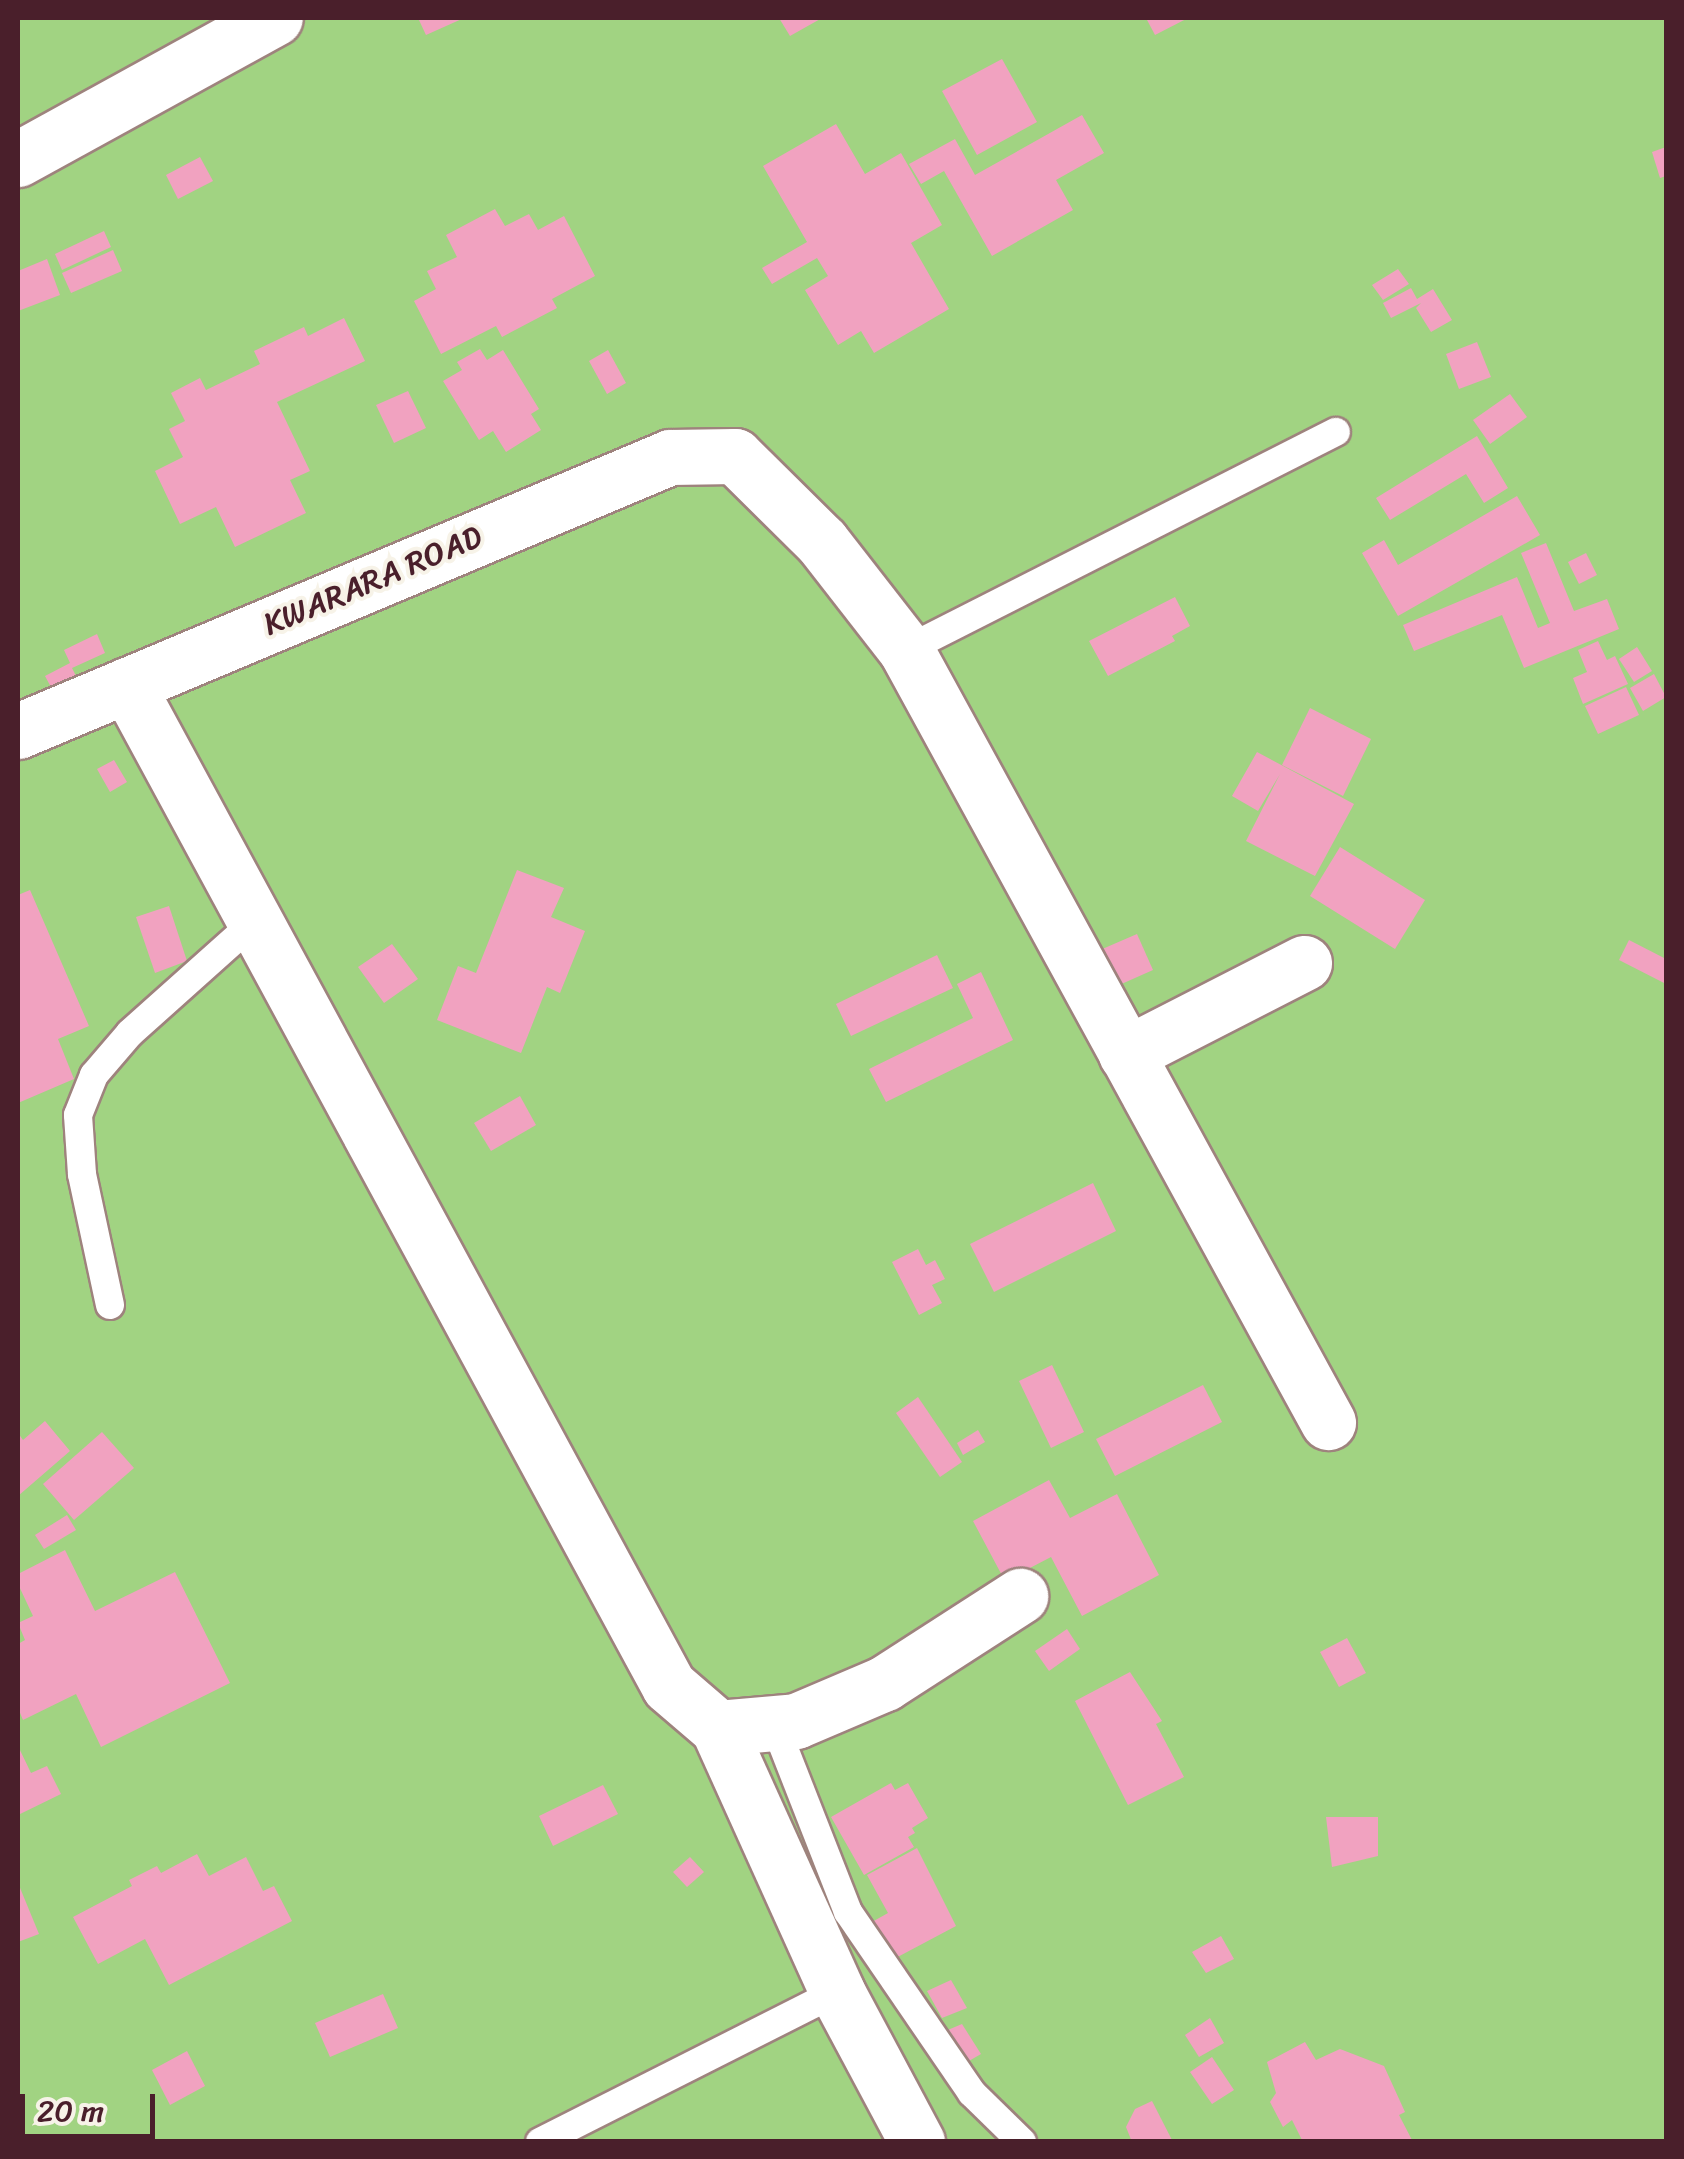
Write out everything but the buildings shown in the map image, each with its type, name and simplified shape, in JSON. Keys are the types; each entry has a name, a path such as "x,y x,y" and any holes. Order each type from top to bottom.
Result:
{"street":[{"path":"18,159 275,18"},
{"name":"KWARARA ROAD","path":"18,732 670,457 735,456 822,542 906,650"},
{"path":"906,650 1328,1422"},
{"path":"127,685 669,1686 718,1728 836,1992 917,2142"},
{"path":"1126,1054 1304,963"},
{"path":"718,1728 796,1721 885,1683 1020,1596"}],"lane":[{"path":"906,650 1336,432"},
{"path":"110,1305 82,1174 78,1115 94,1075 130,1033 254,922"},
{"path":"774,1723 848,1912 972,2093 1022,2142"},
{"path":"540,2142 836,1992"}],"green space":[{"path":"18,18 1666,18 1666,2141 18,2141"}]}
